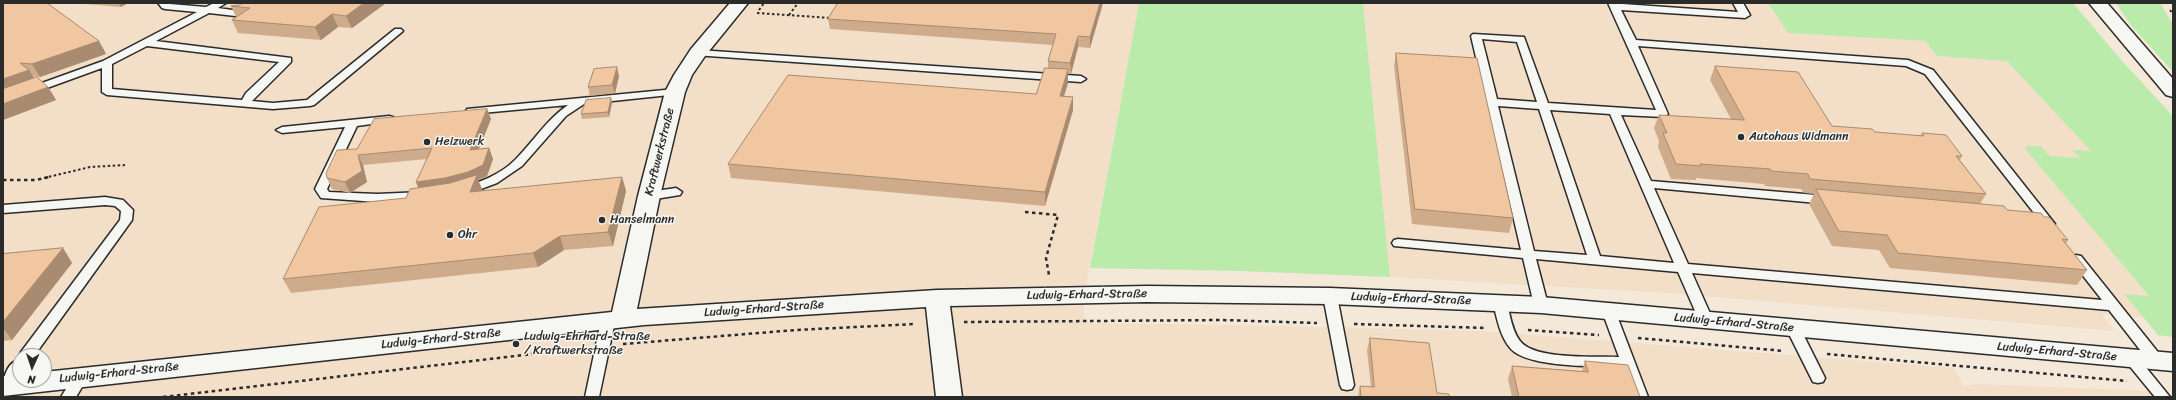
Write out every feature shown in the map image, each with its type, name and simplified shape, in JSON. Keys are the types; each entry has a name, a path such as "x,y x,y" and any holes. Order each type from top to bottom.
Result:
{"street":[{"name":"Kraftwerkstraße","path":"615,320 649,196 675,92 683,76 698,53 739,3"},
{"path":"2098,3 2173,91"},
{"name":"Ludwig-Erhard-Straße","path":"3,386 75,387 615,320 939,310 1147,294 1330,296 1541,305 2164,361"},
{"path":"939,310 949,397"}],"lane":[{"path":"162,3 166,6 244,14"},
{"path":"3,101 107,63 222,3"},
{"path":"1492,102 1663,114 1614,5 1745,15 1738,3"},
{"path":"107,63 109,75 106,82 107,92 273,106 310,103 398,31"},
{"path":"1541,305 1527,254 1476,36 1521,40 1595,260"},
{"path":"147,43 288,60 250,95 245,104"},
{"path":"1632,43 1908,63 1928,72 2055,232"},
{"path":"698,53 1081,79"},
{"path":"463,112 675,92"},
{"path":"456,192 493,181 518,164 562,114 582,101"},
{"path":"1614,111 1706,320"},
{"path":"282,130 400,118"},
{"path":"353,122 321,189 325,195 377,198 434,195"},
{"path":"1646,184 1840,201"},
{"path":"649,196 676,192"},
{"path":"3,209 105,201 119,203 127,210 126,220 32,348"},
{"path":"2029,218 2045,220"},
{"path":"1398,243 2113,306"},
{"path":"2069,250 2113,306 2164,361"},
{"path":"1330,296 1347,385"},
{"path":"1500,303 1513,341 1518,348 1528,354 1543,358 1628,362"},
{"path":"1609,311 1641,397"},
{"path":"592,397 603,346 615,320"},
{"path":"1793,328 1818,378"},
{"path":"2130,358 2163,397"},
{"path":"3,386 12,374"}],"path":[{"path":"764,3 756,13 834,18"},
{"path":"789,15 798,3"},
{"path":"2170,10 2173,14"},
{"path":"3,180 36,180 90,167 125,165"},
{"path":"1025,212 1058,215 1046,258 1049,275"},
{"path":"164,397 603,346 796,330 939,310"}],"shaded area":[{"path":"3,3 1139,3 1084,295 1084,323 1482,331 1953,368 1964,386 1977,384 2126,390 2173,394 2173,397 3,397"},
{"path":"1363,3 1768,3 1788,33 1925,41 1937,56 2007,60 2091,151 2073,150 2080,159 2050,156 2041,146 2026,146 2026,150 2149,296 2124,294 2144,318 2102,314 2114,331 1668,293 1390,277"}],"green space":[{"path":"1139,3 1363,3 1390,277 1241,271 1090,268"},
{"path":"1768,3 2073,3 2122,61 2173,116 2173,337 2158,335 2124,294 2149,296 2026,150 2026,146 2041,146 2050,156 2080,158 2072,150 2091,151 2007,61 1937,56 1925,41 1788,33"},
{"path":"2116,3 2160,3 2173,24 2173,72 2130,24"}],"building":[{"path":"3,3 47,3 99,41 32,64 20,63 29,70 3,79"},
{"path":"243,3 364,3 346,16 332,14 315,27 232,20 250,8 231,6"},
{"path":"838,3 1100,3 1090,37 1078,36 1070,63 1048,61 1056,34 828,19"},
{"path":"1396,53 1477,58 1513,218 1415,209"},
{"name":"Autohaus Widmann","path":"1715,66 1798,72 1832,126 1872,129 1875,132 1924,136 1922,133 1946,135 1962,156 1956,156 1986,194 1810,179 1808,174 1771,171 1770,169 1700,164 1701,166 1676,164 1663,133 1667,133 1659,115 1744,120"},
{"path":"617,67 612,85 588,87 594,69"},
{"path":"1045,68 1068,69 1060,96 1073,97 1045,192 728,164 788,75 1036,94"},
{"path":"37,77 48,87 3,104 3,89"},
{"path":"611,98 608,112 581,114 586,100"},
{"path":"487,109 470,150 489,148 483,165 468,172 445,178 416,182 432,148 358,155 362,171 345,182 327,178 326,173 337,150 357,149 374,119"},
{"name":"Ohr","path":"477,175 470,192 622,177 608,232 560,236 533,253 283,279 319,207 406,198 410,189 450,183"},
{"path":"1816,189 2004,206 2007,210 2041,213 2044,217 2049,217 2068,240 2062,239 2087,270 1898,253 1887,235 1839,231"},
{"path":"63,248 3,322 3,254"},
{"path":"1370,338 1429,343 1437,393 1449,394 1449,397 1361,397 1360,386 1374,387"},
{"path":"1585,361 1628,365 1640,397 1519,397 1512,366 1588,372"}],"place":[{"name":"Autohaus Widmann","path":"1741,137"},
{"name":"Heizwerk","path":"427,142"},
{"name":"Hanselmann","path":"602,220"},
{"name":"Ohr","path":"450,235"},
{"name":"Ludwig-Ehrhard-Straße / Kraftwerkstraße","path":"516,344"}]}
